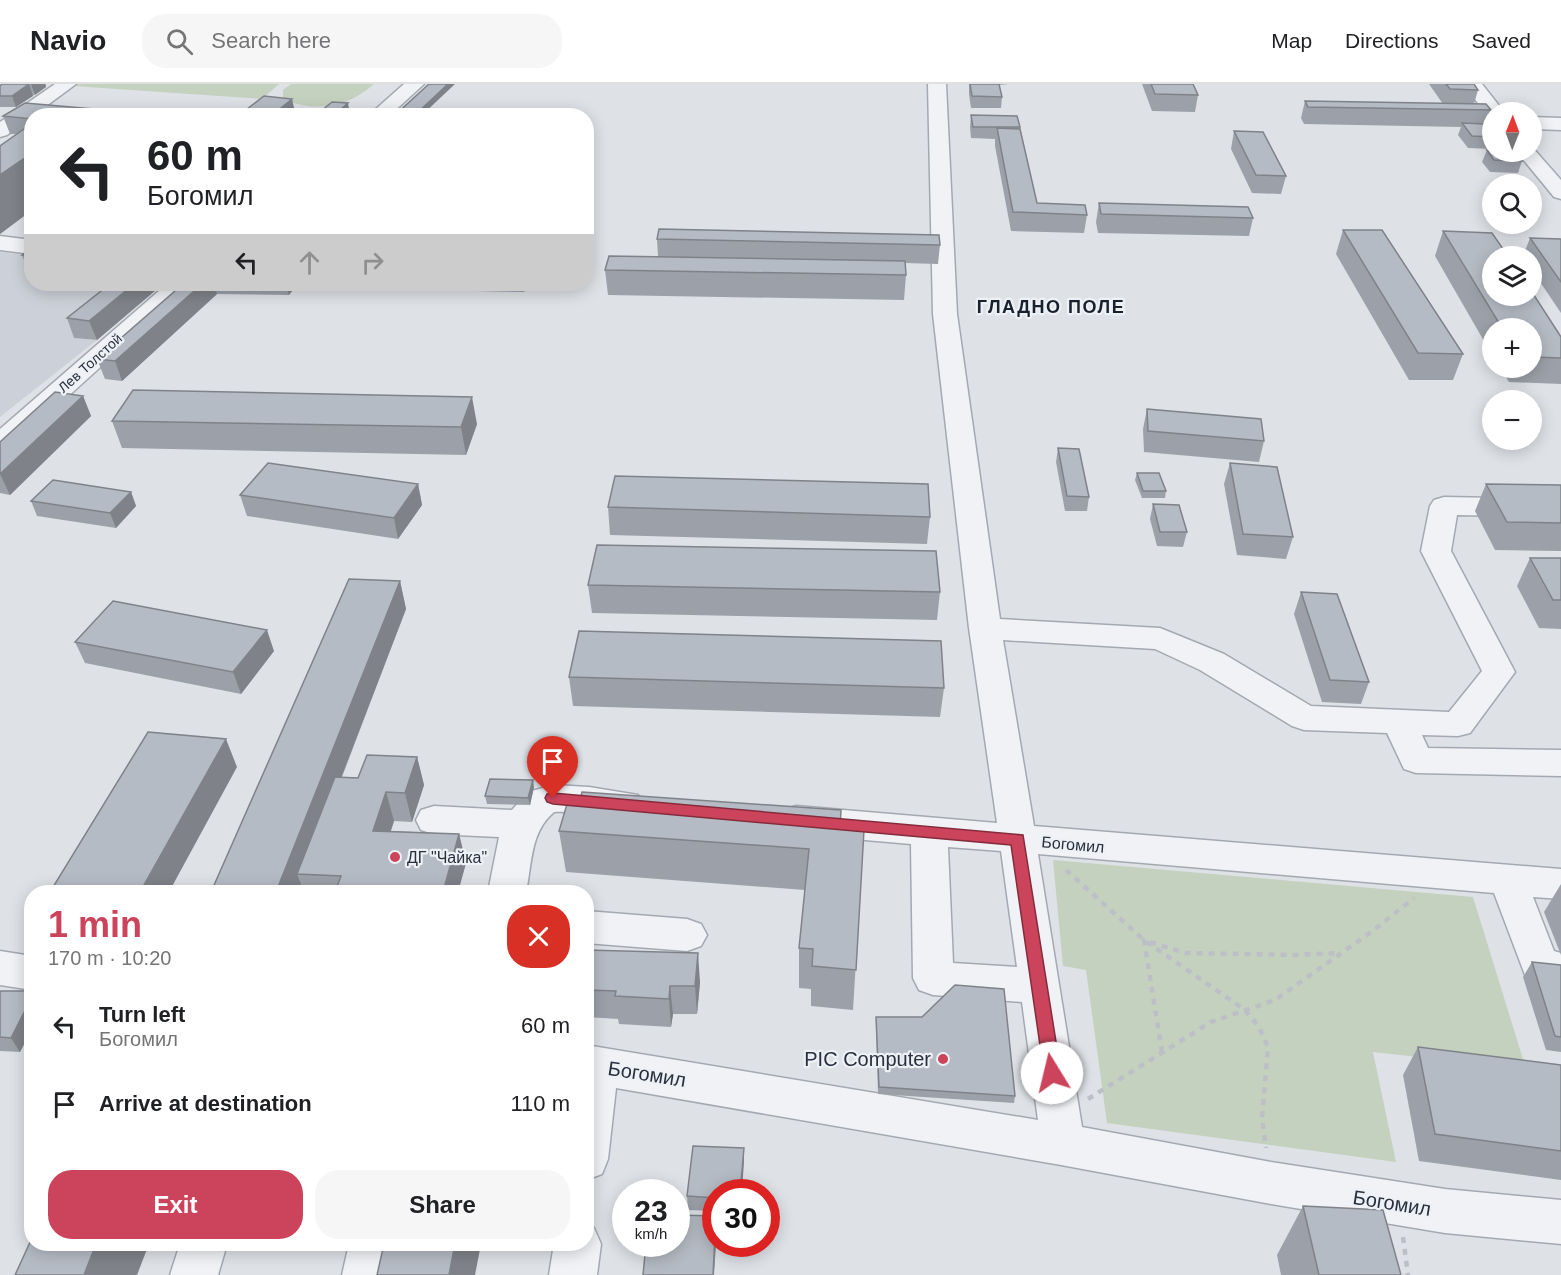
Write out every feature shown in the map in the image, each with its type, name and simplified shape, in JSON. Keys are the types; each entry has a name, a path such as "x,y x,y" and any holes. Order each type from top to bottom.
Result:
{"street":[{"path":"33,108 67,84"},
{"path":"386,108 415,84"},
{"path":"937,84 945,314 985,628 1060,1130"},
{"path":"1472,84 1487,102"},
{"path":"0,131 24,114"},
{"path":"1542,123 1561,124"},
{"path":"0,140 21,142"},
{"path":"1535,162 1561,193"},
{"path":"3,244 24,230"},
{"path":"3,244 24,246"},
{"name":"Лев Толстой","path":"0,443 172,291"},
{"path":"985,628 1160,639 1212,662 1304,718 1458,724 1498,672 1436,551 1444,506 1561,508"},
{"path":"1399,722 1416,760 1561,763"},
{"path":"508,885 521,824 533,807 553,798 658,808"},
{"name":"Богомил","path":"764,817 929,832 1019,850 1438,873 1561,884"},
{"path":"434,820 521,824"},
{"path":"929,832 933,978 1038,986"},
{"path":"1508,880 1539,963 1561,970"},
{"path":"594,928 687,935"},
{"path":"0,968 24,972"},
{"name":"Богомил","path":"594,1065 1060,1130 1270,1183 1445,1211 1561,1222"},
{"path":"194,1275 202,1251"},
{"path":"366,1275 371,1251"},
{"path":"573,1275 576,1251"}],"path":[{"path":"1019,850 1060,864 1144,940 1245,1010 1259,1027 1268,1047 1262,1118 1270,1183"},
{"path":"1060,1130 1162,1052 1211,1022 1275,1000 1342,953 1429,886 1438,873"},
{"path":"1144,940 1185,953 1286,955 1342,953"},
{"path":"1144,940 1162,1052"}],"shaded area":[{"path":"0,252 24,255 24,291 132,291 75,338 97,340 0,417"}],"green space":[{"path":"76,84 279,84 262,99 73,86"},
{"path":"291,84 374,84 342,103 320,107 283,100 283,90"},
{"path":"1053,860 1473,897 1526,1069 1373,1052 1396,1162 1107,1123 1086,970 1063,966"}],"building":[{"path":"2,84 29,84 12,96 0,96"},
{"path":"429,84 448,84 422,108 403,108"},
{"path":"970,84 999,84 1002,97 972,96"},
{"path":"1151,84 1193,84 1198,95 1155,94"},
{"path":"1446,84 1474,84 1478,90 1450,89"},
{"path":"264,96 292,99 281,108 248,108"},
{"path":"1305,101 1482,104 1482,110 1308,107"},
{"path":"332,102 348,103 342,108 325,108"},
{"path":"25,103 82,108 24,108 24,118 3,116"},
{"path":"971,115 1017,116 1020,127 973,127"},
{"path":"1462,123 1482,124 1482,136 1472,136"},
{"path":"997,128 1020,129 1037,203 1085,205 1087,215 1013,212"},
{"path":"24,129 24,158 0,175 0,146"},
{"path":"1234,131 1263,132 1286,176 1256,175"},
{"path":"1099,203 1248,207 1253,218 1101,214"},
{"path":"659,229 939,235 940,245 657,239"},
{"path":"1343,230 1382,230 1463,354 1418,353"},
{"path":"1443,231 1493,234 1501,246 1482,246 1482,295"},
{"path":"1530,238 1561,239 1561,282 1542,255 1542,246 1536,246"},
{"path":"609,256 905,261 906,275 605,270"},
{"path":"101,291 125,291 89,321 67,318"},
{"path":"175,291 194,291 115,361 97,359"},
{"path":"1489,306 1541,306 1561,337 1561,358 1542,357 1542,318 1496,318"},
{"path":"133,390 472,397 461,427 112,421"},
{"path":"55,392 83,396 0,474 0,442"},
{"path":"1147,409 1261,419 1264,441 1148,431"},
{"path":"1058,448 1079,449 1089,497 1067,496"},
{"path":"268,463 418,484 394,518 240,495"},
{"path":"1230,463 1277,467 1293,537 1243,534"},
{"path":"1137,473 1159,473 1166,491 1143,491"},
{"path":"615,476 928,484 930,517 608,507"},
{"path":"53,480 131,492 110,513 31,501"},
{"path":"1486,484 1561,485 1561,523 1507,522"},
{"path":"1153,504 1179,505 1187,532 1160,532"},
{"path":"597,545 936,551 940,592 588,585"},
{"path":"1530,558 1561,558 1561,600 1553,600"},
{"path":"349,579 400,581 279,885 214,885"},
{"path":"1301,592 1337,594 1369,682 1330,680"},
{"path":"113,601 267,630 233,672 75,642"},
{"path":"579,631 941,641 944,688 569,677"},
{"path":"148,732 226,739 144,885 54,885"},
{"path":"367,755 417,757 405,793 386,792 373,831 459,834 445,885 338,885 341,876 297,874 335,777 358,778"},
{"path":"490,779 533,780 528,798 485,796"},
{"path":"582,792 841,810 840,828 864,830 856,970 812,966 813,949 799,948 809,849 559,831 567,804 579,805"},
{"path":"594,950 698,953 695,986 670,986 669,999 615,996 616,991 594,990"},
{"path":"1532,962 1561,965 1561,1037 1555,1036"},
{"name":"PIC Computer","path":"955,985 1004,989 1015,1096 879,1087 876,1017 922,1017"},
{"path":"0,991 24,991 24,1013 11,1038 0,1037"},
{"path":"1418,1047 1561,1065 1561,1151 1435,1134"},
{"path":"693,1146 744,1148 741,1179 702,1179 702,1197 690,1196 689,1179"},
{"path":"1303,1206 1383,1210 1401,1275 1319,1275"},
{"path":"690,1215 702,1216 702,1257 714,1257 713,1275 643,1275 645,1257 690,1257"},
{"path":"26,1251 93,1251 84,1275 15,1275"},
{"path":"382,1251 454,1251 449,1275 377,1275"}],"place":[{"name":"ДГ \"Чайка\"","path":"395,857"},
{"name":"PIC Computer","path":"943,1059"}],"district":[{"name":"ГЛАДНО ПОЛЕ","path":"1051,307"}],"route":[{"path":"553,798 1018,839 1052,1073"}]}
